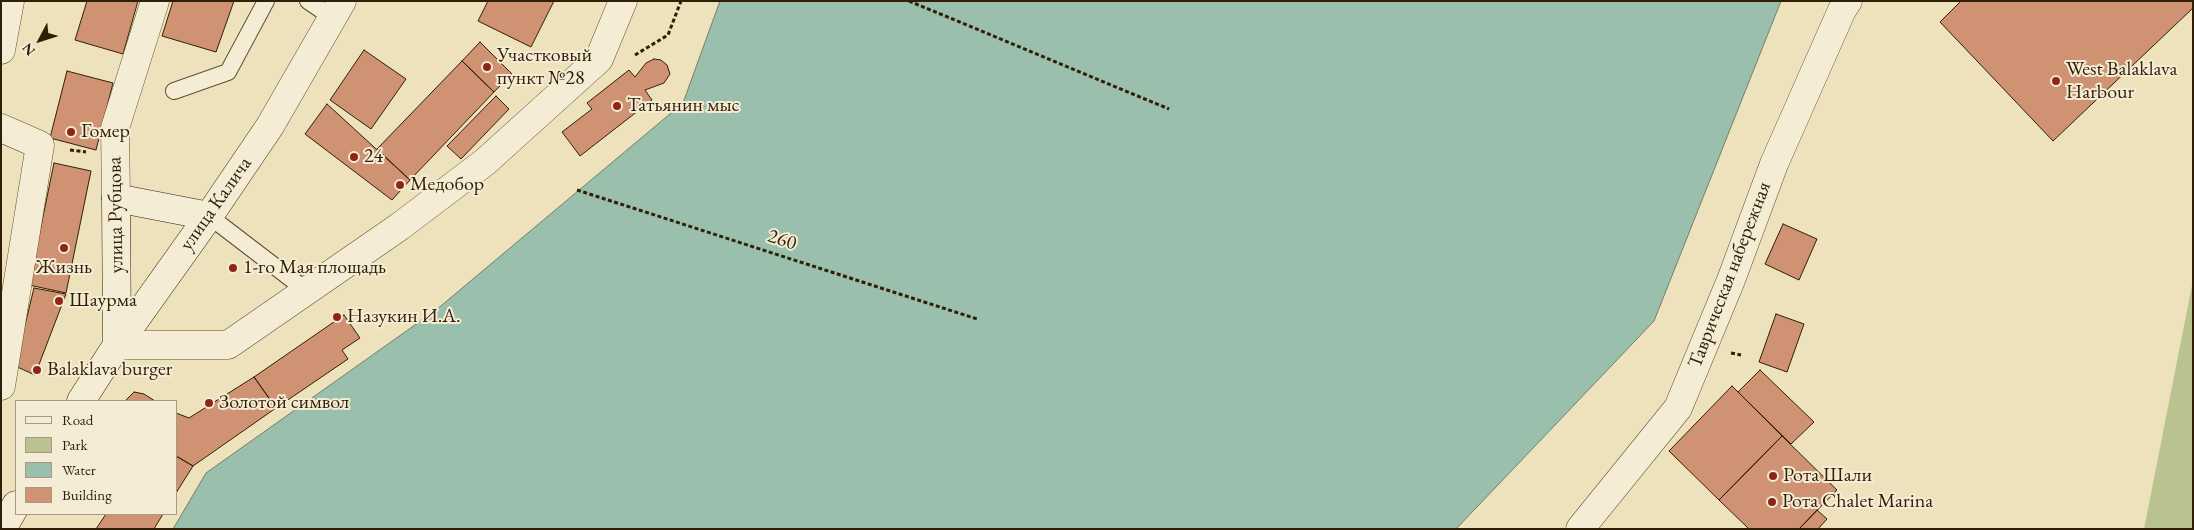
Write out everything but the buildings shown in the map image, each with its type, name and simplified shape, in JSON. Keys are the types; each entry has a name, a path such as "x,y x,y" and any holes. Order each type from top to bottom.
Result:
{"street":[{"path":"1,50 10,1"},
{"name":"улица Рубцова","path":"117,345 115,128 155,1"},
{"path":"117,345 228,345 399,227 485,162 599,59 623,1"},
{"name":"Таврическая набережная","path":"1580,529 1678,408 1731,280 1774,164 1842,10 1848,1"},
{"name":"улица Калича","path":"82,400 117,345 209,216 270,126 338,9"},
{"path":"1,128 40,145 1,386"},
{"path":"116,198 209,216"},
{"path":"2,529 15,507"}],"lane":[{"path":"174,91 228,72 266,1"},
{"path":"308,1 338,9"},
{"path":"209,216 307,291"}],"path":[{"path":"599,59 635,55 668,35 681,1"},
{"path":"909,1 1169,109"},
{"name":"260","path":"577,190 977,319"}],"green space":[{"path":"2193,280 2193,529 2144,529"}],"water":[{"path":"720,1 1781,1 1654,321 1456,529 173,529 206,473 436,310 683,103"}],"place":[{"name":"Участковый пункт №28","path":"487,67"},
{"name":"West Balaklava Harbour","path":"2056,81"},
{"name":"Татьянин мыс","path":"617,106"},
{"name":"Гомер","path":"71,132"},
{"name":"24","path":"354,157"},
{"name":"Медобор","path":"400,185"},
{"name":"Жизнь","path":"64,248"},
{"name":"1-го Мая площадь","path":"233,268"},
{"name":"Шаурма","path":"59,301"},
{"name":"Назукин И.А.","path":"337,317"},
{"name":"Balaklava burger","path":"37,370"},
{"name":"Золотой символ","path":"209,403"},
{"name":"Рота Шали","path":"1773,476"},
{"name":"Рота Chalet Marina","path":"1772,502"}]}
